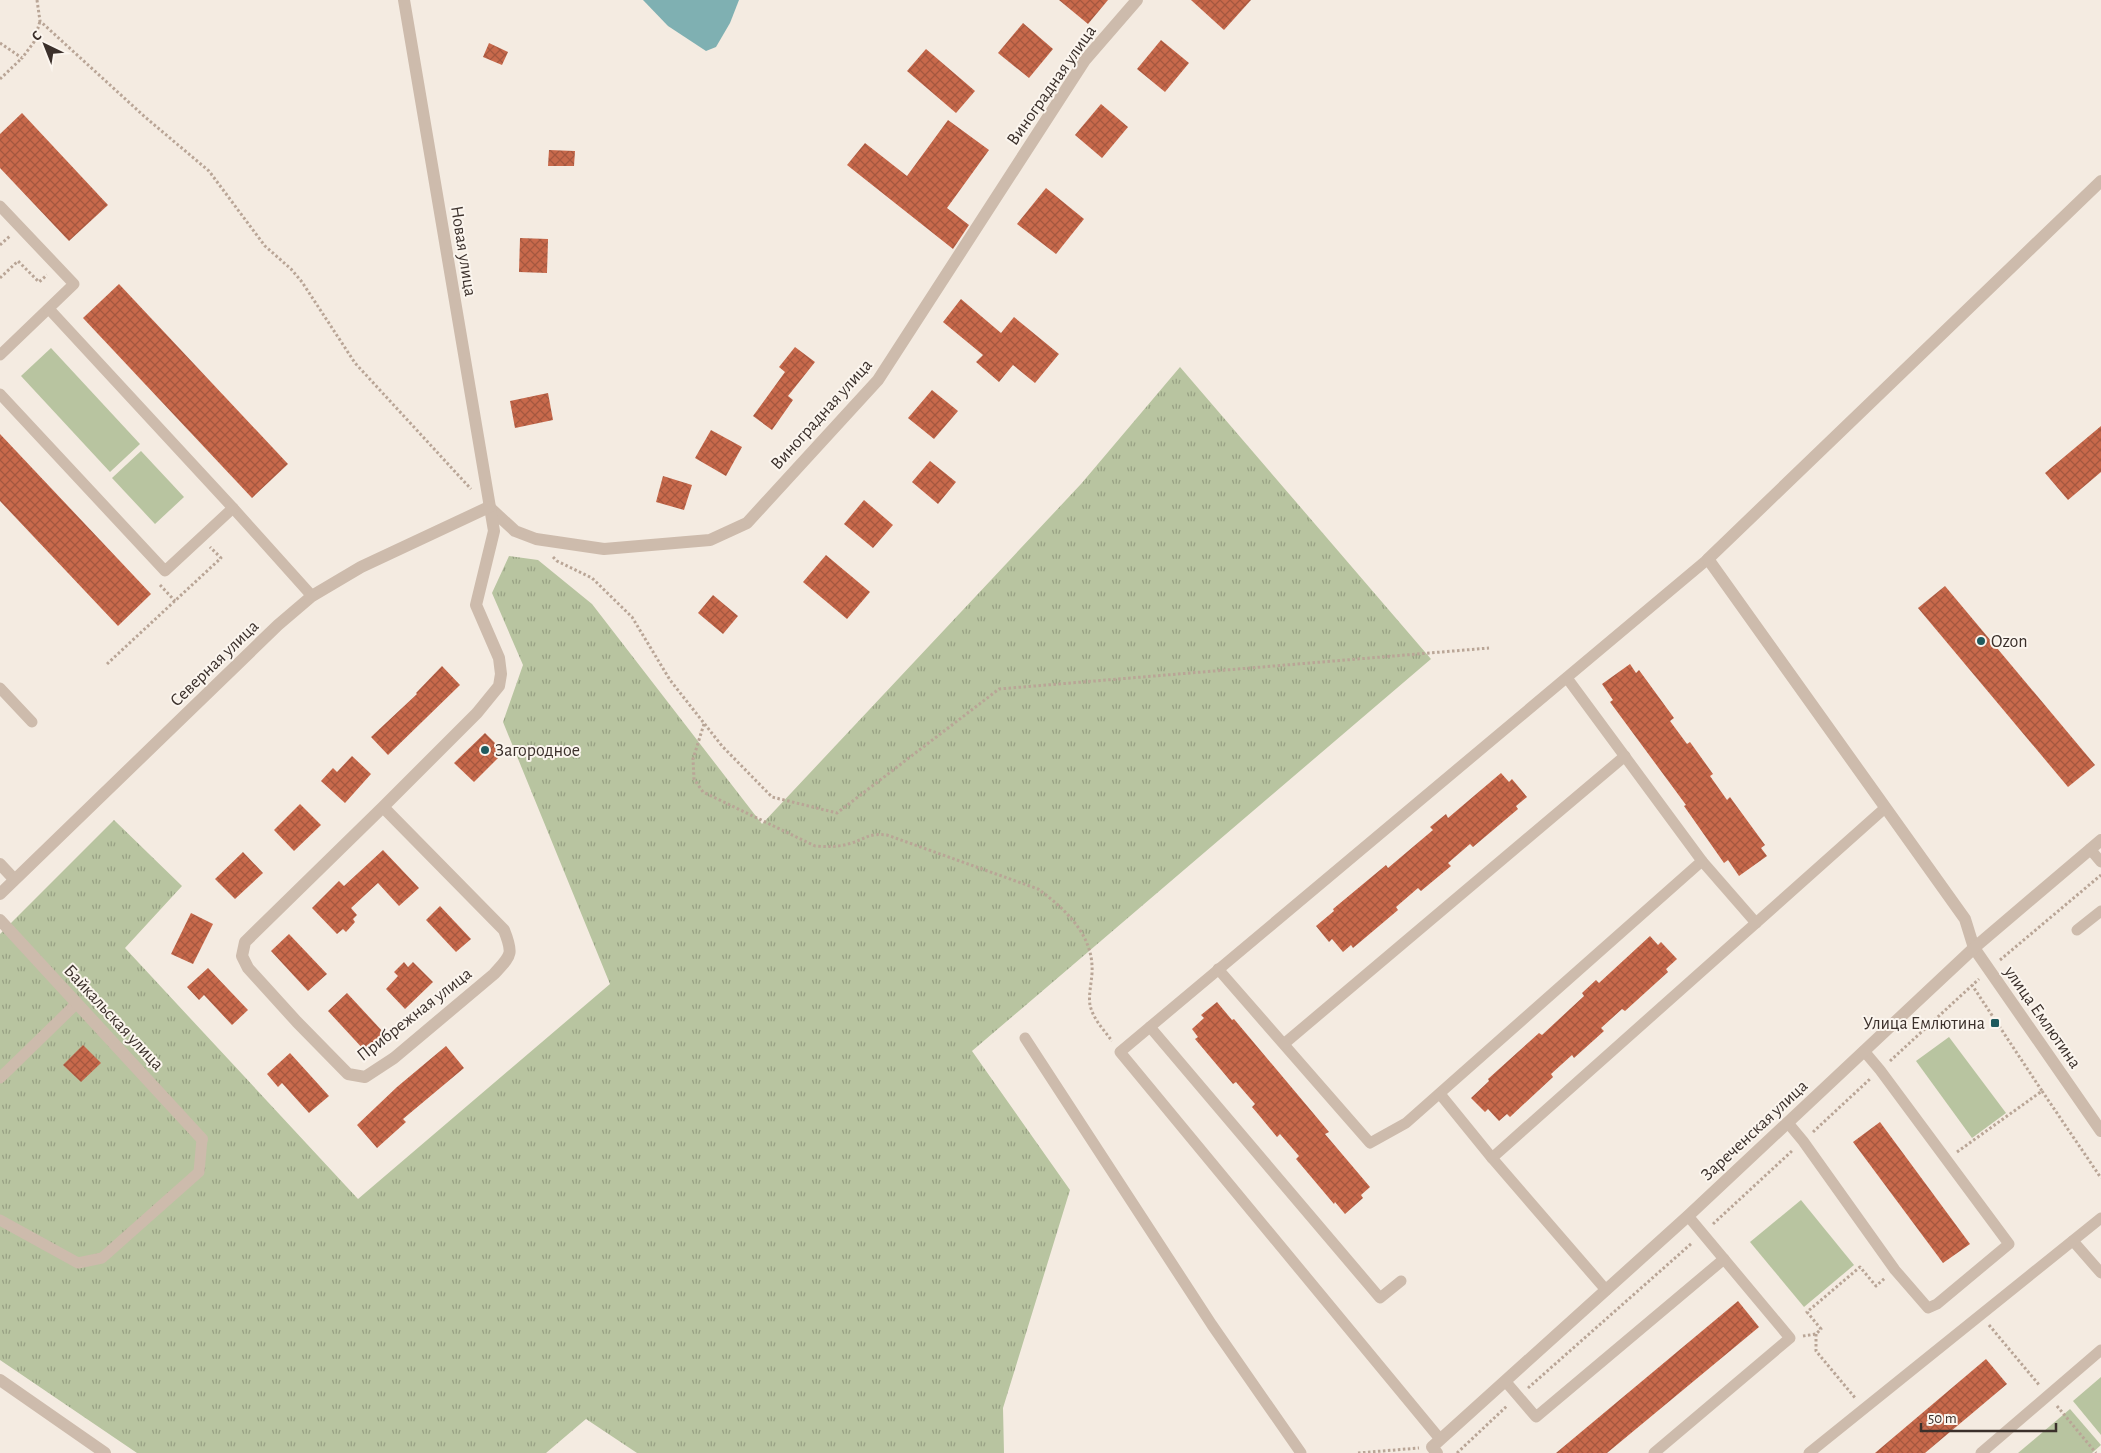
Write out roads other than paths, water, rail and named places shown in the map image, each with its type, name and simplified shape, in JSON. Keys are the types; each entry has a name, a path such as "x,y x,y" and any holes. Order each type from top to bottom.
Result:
{"street":[{"name":"Новая улица","path":"404,0 489,507"},
{"name":"Виноградная улица","path":"489,507 515,531 536,540 604,549 710,540 747,523 878,380 1085,60 1136,0"},
{"path":"1708,559 2101,181"},
{"name":"Северная улица","path":"0,894 278,626 312,596 361,567 489,507"},
{"name":"Прибрежная улица","path":"383,807 504,930 511,947 508,958 494,974 394,1058 365,1077 348,1074 248,968 242,956 244,942 383,807 476,713 499,686 502,674 499,658 476,605 494,531 489,507"},
{"name":"улица Емлютина","path":"1708,559 1965,919 1974,948 2101,1132"},
{"name":"Зареченская улица","path":"1436,1446 1688,1216 1974,948 2101,840"},
{"path":"0,864 14,879"},
{"name":"Байкальская улица","path":"0,920 202,1139"},
{"path":"0,1380 105,1453"}],"lane":[{"path":"0,206 74,284 0,355"},
{"path":"49,309 234,508 312,596"},
{"path":"0,394 165,571 234,508"},
{"path":"1436,1446 1120,1052 1708,559"},
{"path":"1567,678 1702,861 1756,923"},
{"path":"0,688 32,722"},
{"path":"1285,1043 1625,756"},
{"path":"1492,1158 1886,808"},
{"path":"2090,849 2101,862"},
{"path":"1218,968 1370,1143 1406,1123 1702,861"},
{"path":"2078,930 2101,911"},
{"path":"0,1078 77,1003"},
{"path":"1150,1027 1380,1298 1401,1280"},
{"path":"1025,1038 1212,1325 1301,1453"},
{"path":"1788,1122 1804,1140 1895,1270 1928,1308 1937,1304 2009,1244 1880,1070 1864,1052"},
{"path":"1440,1094 1492,1158 1606,1290"},
{"path":"0,1220 78,1263 102,1258 199,1172 202,1139"},
{"path":"1654,1453 1790,1338 1688,1216"},
{"path":"1809,1453 2101,1218"},
{"path":"2073,1241 2101,1273"},
{"path":"1506,1382 1536,1417 1724,1259"},
{"path":"1981,1453 2101,1350"}],"water":[{"path":"643,0 739,0 730,23 716,47 706,51 668,26"}],"place":[{"name":"Ozon","path":"1981,641"},
{"name":"Загородное","path":"485,750"},
{"name":"Улица Емлютина","path":"1995,1023"}]}
